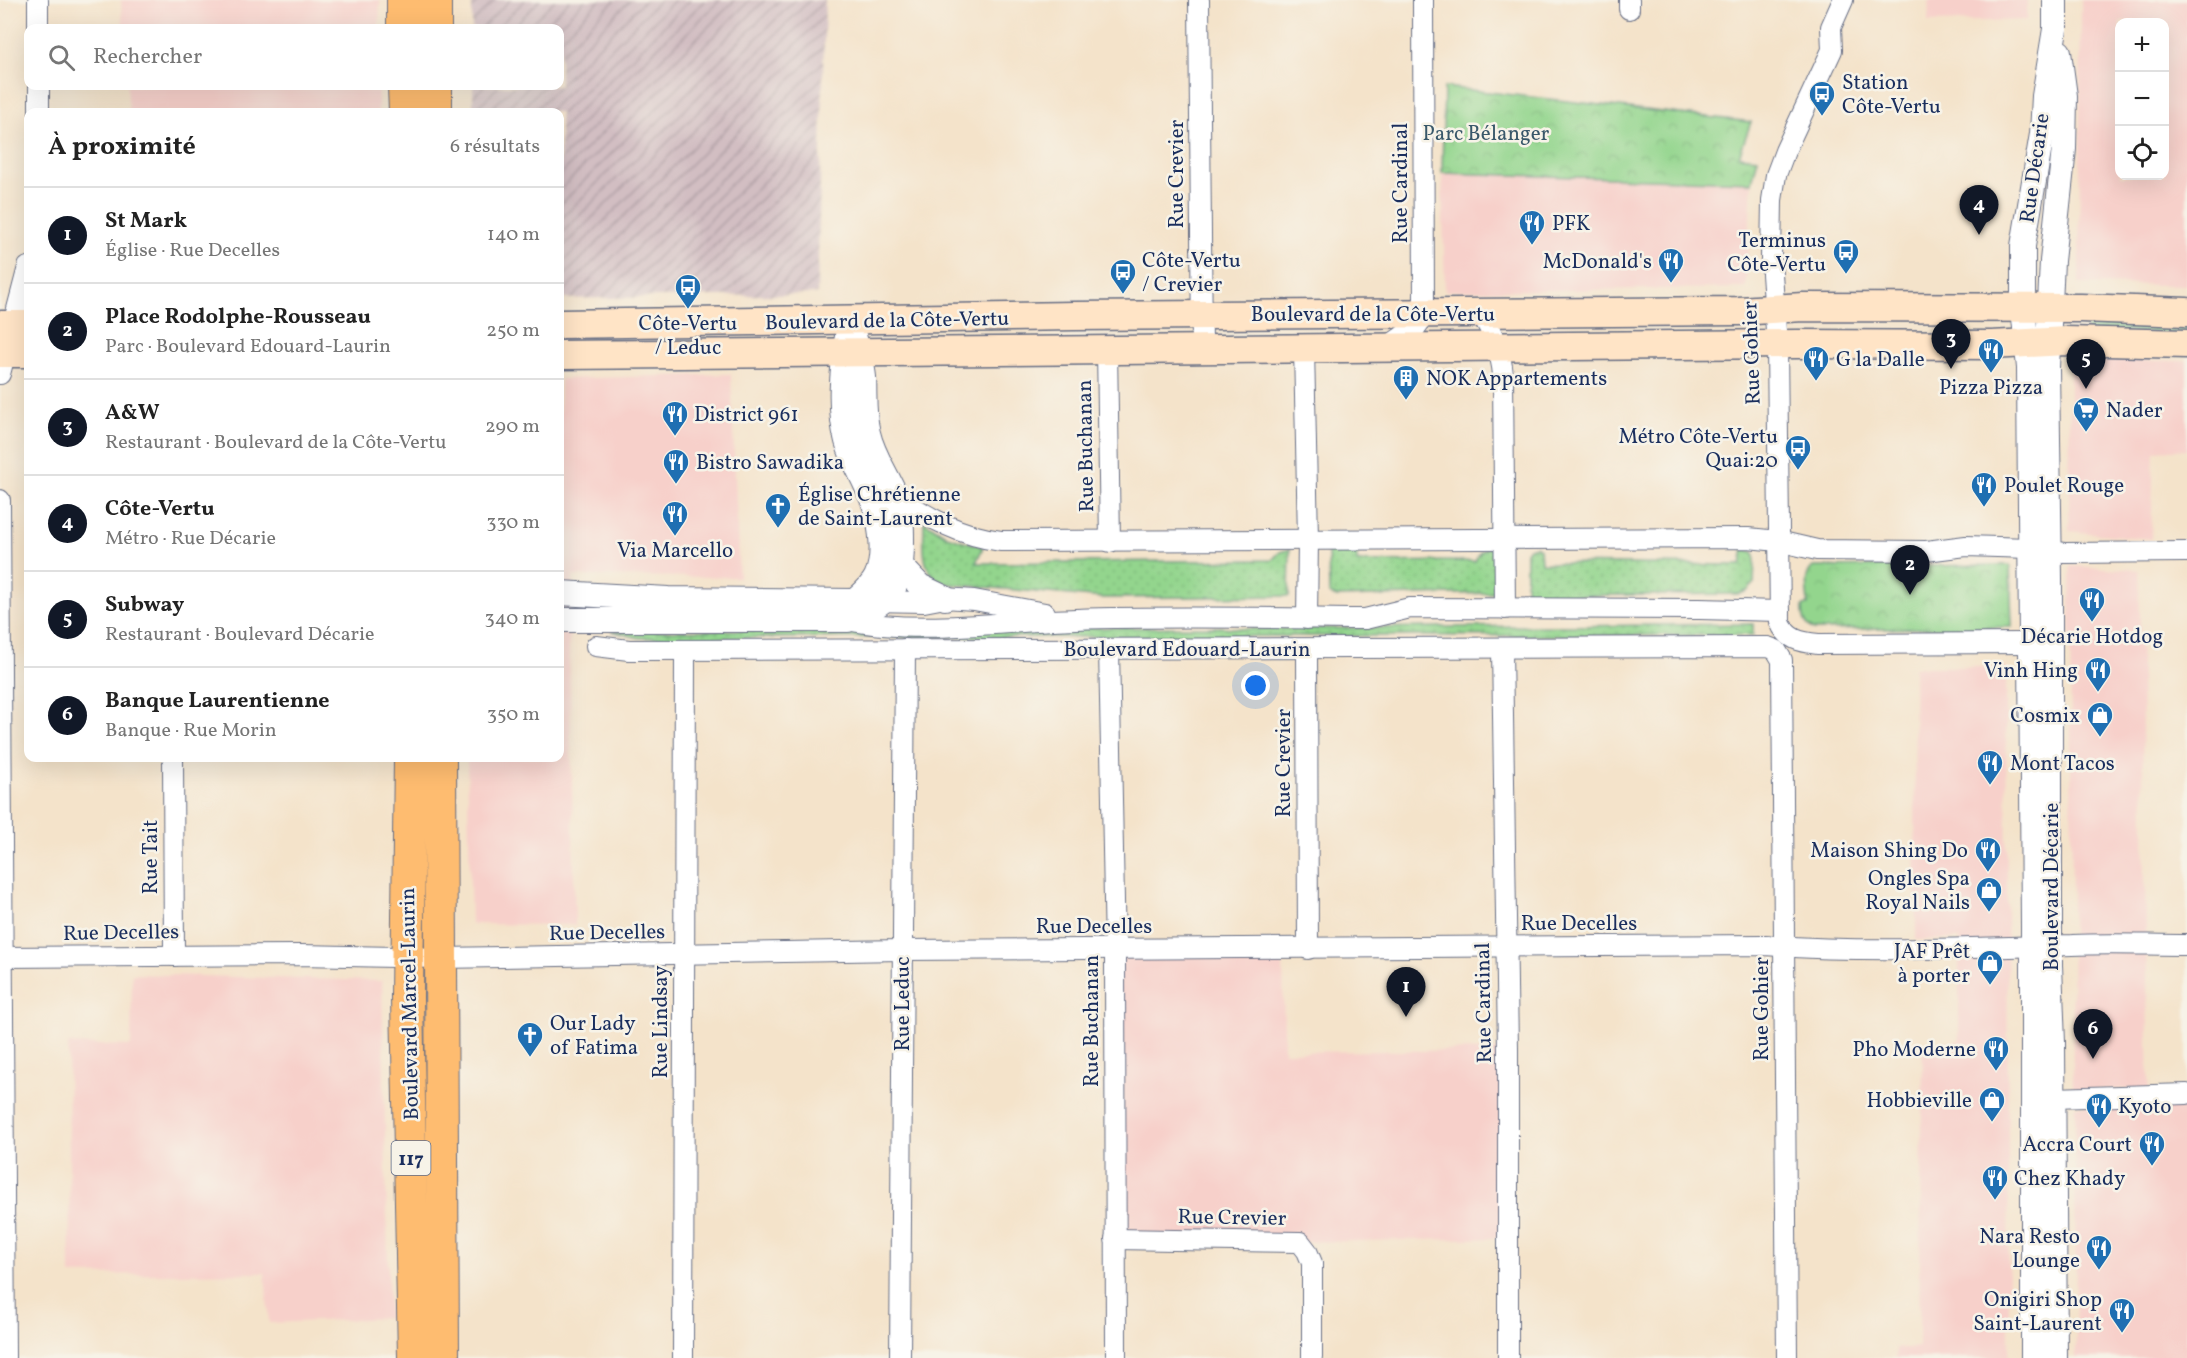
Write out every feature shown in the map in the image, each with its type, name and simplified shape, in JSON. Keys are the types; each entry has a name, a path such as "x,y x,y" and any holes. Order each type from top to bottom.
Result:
{"main road":[{"path":"403,0 403,24"},
{"path":"435,0 435,24"},
{"path":"404,90 405,108"},
{"path":"436,90 436,108"},
{"name":"Boulevard de la Côte-Vertu","path":"564,324 1424,312 1739,311 1803,307 2051,308 2187,312"},
{"name":"Boulevard de la Côte-Vertu","path":"564,355 1387,347 1992,345 2037,342 2187,344"},
{"name":"Boulevard Marcel-Laurin","path":"410,762 407,957 414,1358"},
{"name":"Boulevard Marcel-Laurin","path":"440,762 443,1358"}],"street":[{"path":"38,0 38,24"},
{"name":"Rue Crevier","path":"1199,0 1202,349"},
{"name":"Rue Cardinal","path":"1423,0 1424,312"},
{"name":"Rue Décarie","path":"2051,308 2052,261 2062,177 2065,125 2065,96 2055,29 2055,0"},
{"name":"Rue Gohier","path":"1780,610 1777,345 1771,260 1772,200 1785,151 1832,50 1831,27 1843,1"},
{"name":"Rue Décarie","path":"2023,308 2025,233 2037,169 2044,96 2055,29"},
{"path":"39,90 39,108"},
{"path":"8,358 24,284"},
{"name":"Boulevard Décarie","path":"2023,308 2037,342"},
{"name":"Boulevard Décarie","path":"2034,1358 2042,946 2039,549 2029,368 2051,308"},
{"path":"1387,347 1416,327 1423,319 1424,312"},
{"path":"1480,312 1498,347 1503,375 1505,609"},
{"path":"849,319 851,352 864,379 864,413 868,433 876,457 896,495 902,519 902,567 897,583 883,602 872,610 851,610"},
{"path":"1304,348 1308,539 1307,619"},
{"name":"Rue Buchanan","path":"1107,349 1110,542"},
{"path":"851,352 842,372 847,442 874,502 880,524 880,564 876,576 851,610"},
{"path":"896,495 925,516 957,530 1001,541 1748,538 1778,541 1817,550 1926,551 1966,546 2039,549 2065,553 2187,552"},
{"path":"0,500 5,1358"},
{"name":"Boulevard Décarie","path":"2039,549 2030,643 2042,946 2053,1098 2055,1358"},
{"path":"902,567 920,586 945,598"},
{"name":"Boulevard Edouard-Laurin","path":"564,593 851,610 876,626 1077,619 1365,619 1410,608 1780,610"},
{"name":"Boulevard Edouard-Laurin","path":"883,602 924,602 945,598 974,600 1077,619"},
{"name":"Boulevard Edouard-Laurin","path":"564,620 851,610"},
{"path":"1780,610 1780,622 1787,634 1794,639 1818,644 2030,643"},
{"name":"Boulevard Edouard-Laurin","path":"596,646 616,649 685,650 1768,647 1779,655"},
{"name":"Rue Cardinal","path":"1502,648 1508,1050 1508,1358"},
{"name":"Rue Leduc","path":"900,1358 905,649"},
{"name":"Rue Buchanan","path":"1109,649 1115,951 1116,1358"},
{"name":"Rue Crevier","path":"1307,649 1308,949"},
{"name":"Rue Lindsay","path":"683,1358 685,650"},
{"name":"Rue Gohier","path":"1779,655 1785,947 1787,1358"},
{"name":"Rue Tait","path":"173,762 174,956"},
{"name":"Rue Decelles","path":"2,957 301,955 441,958 902,951 1506,947 1785,947 1809,949 2187,945"},
{"path":"2053,1098 2187,1094"},
{"name":"Rue Crevier","path":"1115,1239 1300,1242 1312,1263 1312,1358"}],"shaded area":[{"path":"121,0 380,0 379,24 123,24"},
{"path":"472,0 825,0 817,294 564,299 564,108 473,108 473,90 564,90 564,24 472,24"},
{"path":"1929,0 2027,0 2027,20 1928,22"},
{"path":"2081,0 2187,0 2187,285 2079,284"},
{"path":"127,90 378,90 378,108 129,108"},
{"path":"1442,173 1752,182 1746,288 1445,291"},
{"path":"2070,360 2187,361 2187,449 2154,451 2151,539 2069,531"},
{"path":"731,374 739,577 573,576 569,645 575,925 471,924 467,762 564,762 564,379"},
{"path":"2070,566 2139,570 2149,1089 2073,1089"},
{"path":"1914,667 2006,667 2009,1358 1896,1358 1896,1349 1919,1347 1923,1043 1959,1041 1959,939 1916,940"},
{"path":"1283,946 1284,1052 1508,1050 1508,1238 1300,1242 1115,1239 1115,951"},
{"path":"132,974 382,981 389,1318 269,1323 265,1273 70,1275 68,1044 131,1046"},
{"path":"2187,1102 2187,1358 2076,1358 2075,1106"}],"green space":[{"name":"Parc Bélanger","path":"1444,87 1751,122 1739,156 1758,158 1752,182 1442,173"},
{"path":"2086,323 2187,325 2187,333 2087,332"},
{"path":"924,521 947,536 983,547 976,563 1272,560 1280,552 1290,549 1289,596 1103,598 949,584 939,580 927,567 924,550"},
{"path":"1328,544 1357,544 1357,562 1475,561 1482,550 1495,548 1494,593 1337,597 1329,594"},
{"path":"1535,546 1540,549 1541,563 1741,565 1744,549 1755,555 1754,584 1747,591 1739,594 1526,596 1526,552"},
{"path":"2009,565 2012,627 1814,630 1806,623 1804,617 1803,606 1808,605 1806,584 1813,567"},
{"path":"1753,624 1753,635 639,638 611,631 1222,627 1245,629"}],"place":[{"name":"Station Côte-Vertu","path":"1822,117"},
{"name":"Côte-Vertu","path":"1979,235"},
{"name":"PFK","path":"1532,246"},
{"name":"Terminus Côte-Vertu","path":"1846,275"},
{"name":"McDonald's","path":"1671,284"},
{"name":"Côte-Vertu / Crevier","path":"1123,295"},
{"name":"Côte-Vertu / Leduc","path":"688,310"},
{"name":"A&W","path":"1951,369"},
{"name":"Pizza Pizza","path":"1991,374"},
{"name":"G la Dalle","path":"1816,382"},
{"name":"Subway","path":"2086,389"},
{"name":"NOK Appartements","path":"1406,401"},
{"name":"Nader","path":"2086,433"},
{"name":"District 961","path":"675,437"},
{"name":"Métro Côte-Vertu Quai:20","path":"1798,471"},
{"name":"Bistro Sawadika","path":"676,485"},
{"name":"Poulet Rouge","path":"1984,508"},
{"name":"Église Chrétienne de Saint-Laurent","path":"778,529"},
{"name":"Via Marcello","path":"675,537"},
{"name":"Place Rodolphe-Rousseau","path":"1910,595"},
{"name":"Décarie Hotdog","path":"2092,623"},
{"name":"Vinh Hing","path":"2098,693"},
{"name":"Cosmix","path":"2100,738"},
{"name":"Mont Tacos","path":"1990,786"},
{"name":"Maison Shing Do","path":"1988,873"},
{"name":"Ongles Spa Royal Nails","path":"1989,913"},
{"name":"JAF Prêt à porter","path":"1990,986"},
{"name":"St Mark","path":"1406,1017"},
{"name":"Our Lady of Fatima","path":"530,1058"},
{"name":"Banque Laurentienne","path":"2093,1059"},
{"name":"Pho Moderne","path":"1996,1072"},
{"name":"Hobbieville","path":"1992,1123"},
{"name":"Kyoto","path":"2099,1129"},
{"name":"Accra Court","path":"2152,1167"},
{"name":"Chez Khady","path":"1995,1201"},
{"name":"Nara Resto Lounge","path":"2099,1271"},
{"name":"Onigiri Shop Saint-Laurent","path":"2122,1334"}]}
